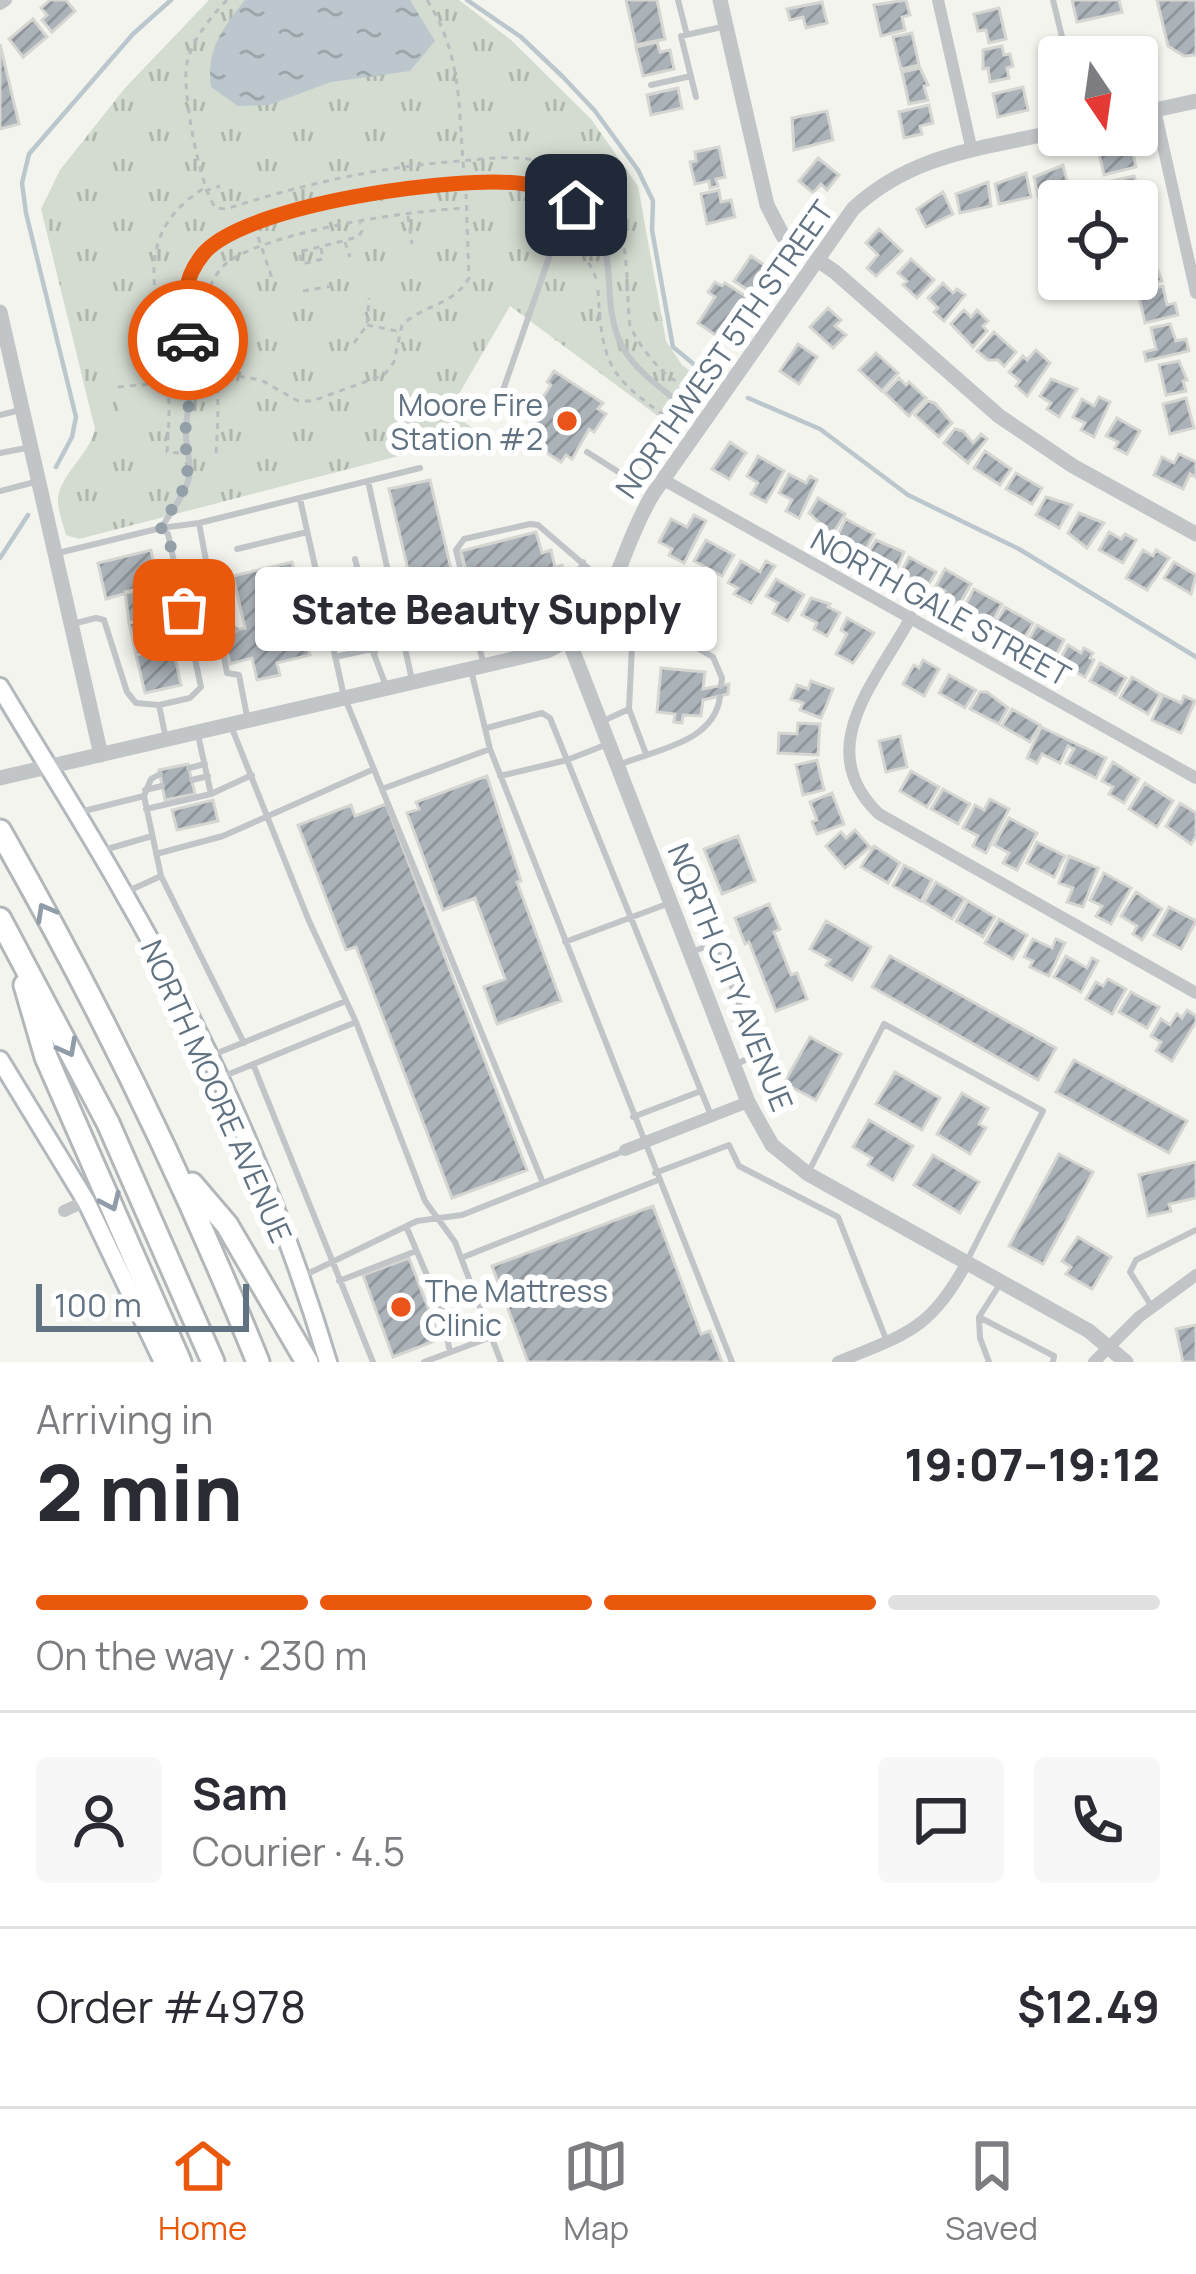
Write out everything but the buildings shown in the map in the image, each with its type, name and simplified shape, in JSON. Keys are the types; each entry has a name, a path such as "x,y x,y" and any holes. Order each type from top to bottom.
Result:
{"highway":[{"path":"0,831 176,1165 258,1362"},
{"path":"0,919 107,1123 213,1362"},
{"path":"14,944 46,1058 180,1362"},
{"path":"176,1165 227,1225 307,1362"}],"main road":[{"name":"NORTH MOORE AVENUE","path":"0,688 124,893 208,1057 300,1277 328,1362"},
{"path":"0,1060 86,1201 164,1362"}],"street":[{"path":"720,0 772,220 783,236 1028,438 1196,534"},
{"path":"938,0 973,151"},
{"path":"1158,109 1196,101"},
{"path":"1158,123 1196,293"},
{"name":"NORTHWEST 5TH STREET","path":"0,778 547,651 569,641 598,613 628,540 658,486 853,208 890,179 928,161 1038,136"},
{"path":"0,312 6,364 22,410 101,754"},
{"name":"NORTH GALE STREET","path":"658,486 911,617 1196,778"},
{"path":"911,617 850,732 850,772 863,799 879,814 1196,993"},
{"name":"NORTH CITY AVENUE","path":"569,641 748,1102 772,1145 808,1174 1002,1280 1110,1346 1126,1362"},
{"path":"625,1150 748,1102"},
{"path":"64,1210 86,1201"},
{"path":"838,1362 920,1326 932,1316 967,1262"},
{"path":"1094,1362 1152,1306 1196,1275"}],"lane":[{"path":"678,0 687,35"},
{"path":"1053,0 1061,36"},
{"path":"696,98 681,36 726,26"},
{"path":"650,85 691,76"},
{"path":"161,528 188,481 185,433 192,381 183,296 189,274 207,249 229,235 298,211 415,188 523,183 559,193 603,236 614,325 623,350 703,421"},
{"path":"532,418 501,396 553,246 576,205"},
{"path":"0,415 22,410"},
{"path":"0,453 31,447"},
{"path":"587,452 658,486"},
{"path":"55,554 161,528 199,524 420,468"},
{"path":"368,482 412,680"},
{"path":"0,491 39,485"},
{"path":"300,498 344,696 543,1183"},
{"path":"199,524 227,673 238,675"},
{"path":"611,588 538,526 464,539 458,545 478,643 490,749 731,1362"},
{"path":"72,624 104,620 127,692 136,703 159,705 190,698 201,687 168,534 161,528"},
{"path":"237,549 307,532"},
{"path":"356,560 386,686"},
{"path":"478,643 514,620 559,605 583,562"},
{"path":"598,613 633,624 652,622 712,657 721,686"},
{"path":"219,619 236,630"},
{"path":"633,624 629,709 646,754"},
{"path":"335,657 375,652"},
{"path":"244,660 238,675 248,719"},
{"path":"617,765 694,736 712,722 720,697"},
{"path":"159,705 166,739"},
{"path":"600,722 629,709"},
{"path":"487,728 542,712 550,718 712,1117"},
{"path":"230,724 356,1022 424,1201 461,1258 501,1362"},
{"path":"197,731 212,794"},
{"path":"500,776 567,760 609,743"},
{"path":"382,789 490,749"},
{"path":"190,768 206,764"},
{"path":"156,854 223,836 374,769"},
{"path":"160,774 151,779 144,794 161,876 244,1042"},
{"path":"192,780 208,776"},
{"path":"146,809 212,794 251,776"},
{"path":"76,813 162,786"},
{"path":"99,851 152,836"},
{"path":"124,893 161,876"},
{"path":"565,942 671,902"},
{"path":"691,952 706,946 717,950 760,1053 734,1065"},
{"path":"208,1057 346,1001"},
{"path":"218,1078 356,1022"},
{"path":"808,1174 884,1024 1043,1111 967,1262"},
{"path":"253,1064 374,1362"},
{"path":"633,1118 701,1090"},
{"path":"461,1258 729,1145 739,1166 838,1217 887,1342"},
{"path":"300,1277 406,1226 440,1221 625,1150"},
{"path":"406,1226 441,1308 450,1352"},
{"path":"1152,1306 1130,1272 1136,1260 1196,1230"},
{"path":"339,1281 416,1251"},
{"path":"989,1362 979,1317 1002,1280"},
{"path":"979,1317 1054,1356 1053,1362"},
{"path":"424,1362 490,1337"}],"path":[{"path":"227,0 203,26 187,64 187,89 206,189 216,208 366,171 463,160 534,160 582,180 606,201 619,223 630,326 637,341 686,388 709,389"},
{"path":"427,0 446,29 453,59 464,175"},
{"path":"180,453 167,452 168,383 152,286 152,257 176,209 198,192 220,186"},
{"path":"201,380 261,380 298,401 312,401 385,375 394,362 399,332 409,318 462,290 469,278 466,194"},
{"path":"247,202 252,217"},
{"path":"216,453 217,378 206,318 207,296 229,261 262,247 360,222 467,208"},
{"path":"407,214 412,244"},
{"path":"321,248 323,259 302,264 299,252 361,235 360,222"},
{"path":"257,233 273,281"},
{"path":"305,235 309,250"},
{"path":"345,241 350,257"},
{"path":"303,291 332,286"},
{"path":"354,343 367,325 369,298"},
{"path":"367,325 399,332"},
{"path":"118,387 183,381"}],"green space":[{"path":"209,0 459,0 511,40 591,119 638,186 666,341 682,365 706,383 670,425 510,306 456,399 461,419 480,435 79,539 66,535 58,497 95,429 41,209 60,170 125,88"},
{"path":"154,336 163,431 121,435 112,340"}],"water":[{"path":"245,0 410,0 435,41 410,71 331,82 269,105 238,106 211,87 210,74 218,40"}],"waterway":[{"path":"56,467 72,437 76,417 26,213 22,183 29,154 133,34 171,0"},
{"path":"467,0 521,37 563,77 638,170 653,201 652,230 673,347 707,375"},
{"path":"748,398 820,429 908,495 1019,549 1196,657"},
{"path":"0,558 28,515"}],"way so far":[{"path":"184,610 168,534 161,528 190,470 185,433 192,381 188,340"}],"place":[{"name":"Moore Fire Station #2","path":"567,421"},
{"name":"State Beauty Supply","path":"184,610"},
{"name":"The Mattress Clinic","path":"401,1307"}],"route":[{"path":"188,340 183,296 189,274 207,249 254,225 358,196 415,188 523,183 559,193 576,205"}]}
